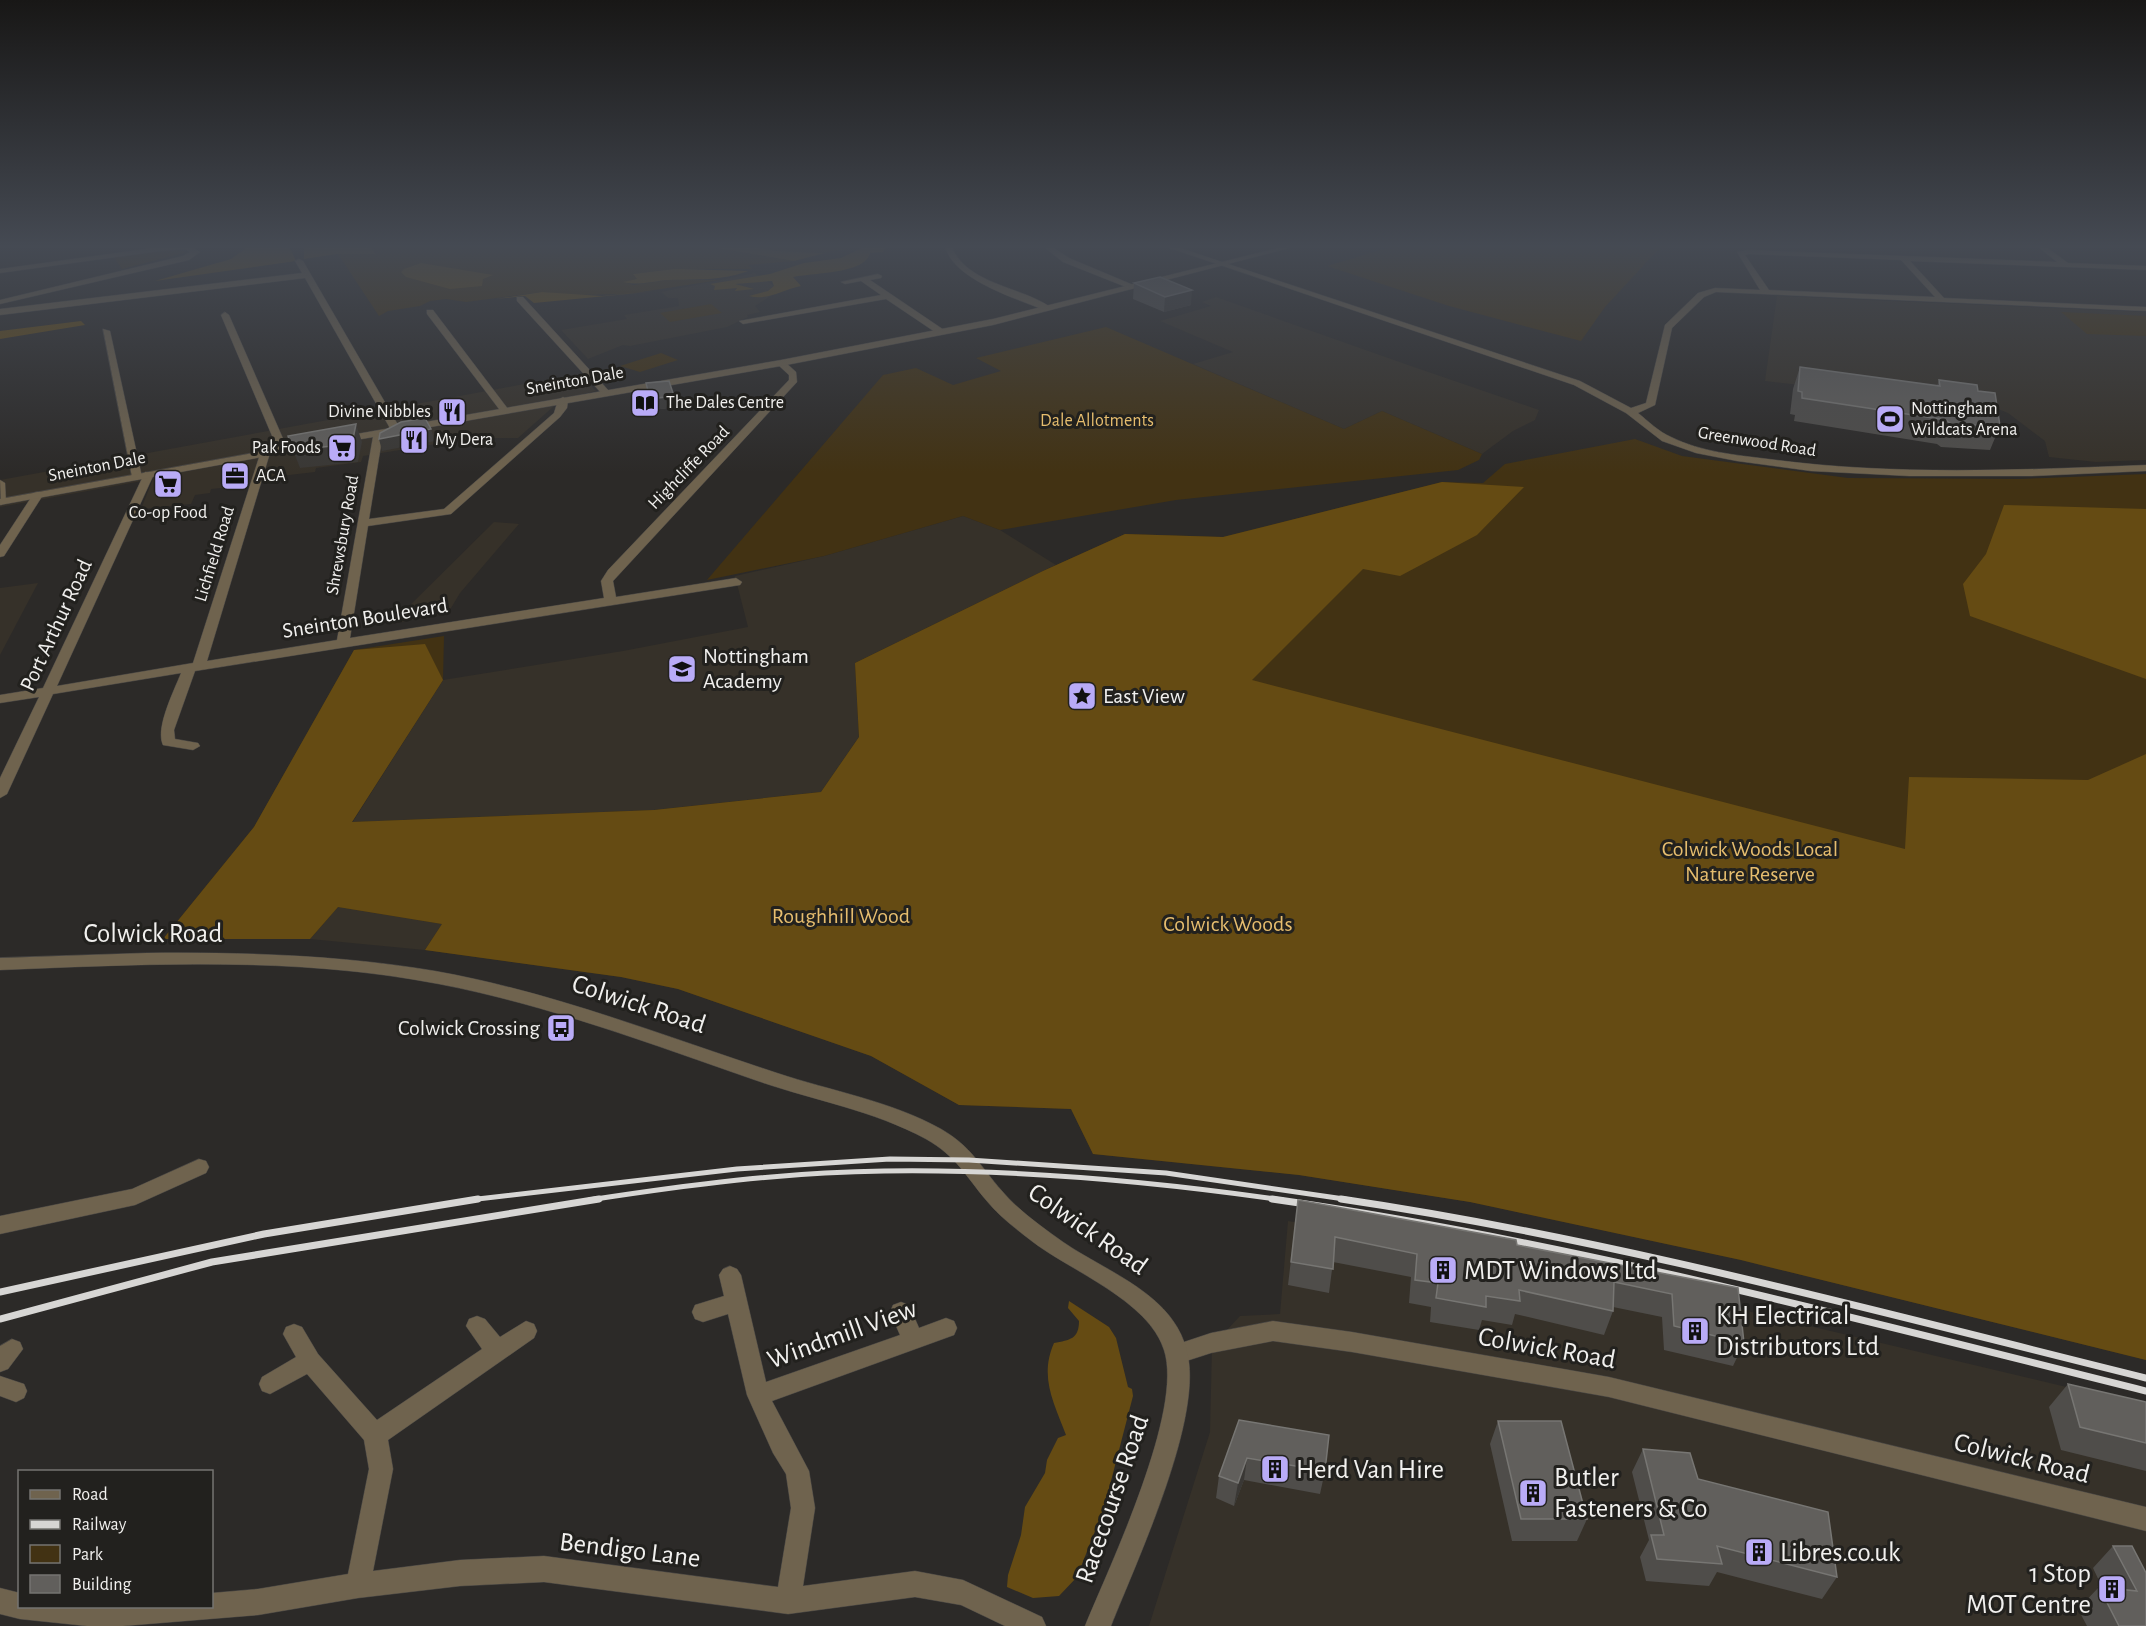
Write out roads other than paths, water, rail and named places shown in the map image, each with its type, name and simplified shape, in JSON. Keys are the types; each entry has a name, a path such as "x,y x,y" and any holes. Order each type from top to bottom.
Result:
{"street":[{"path":"228,322 283,450"},
{"path":"333,322 396,430"},
{"path":"437,322 505,411"},
{"path":"541,322 606,393"},
{"path":"926,322 941,332"},
{"name":"Sneinton Dale","path":"1,502 563,400 781,363 989,322"},
{"name":"Greenwood Road","path":"1395,322 1577,382 1629,411 1666,439 1689,448 1737,458 1811,468 1973,474 2146,468"},
{"path":"1629,411 1650,405 1668,327 1673,322"},
{"path":"106,331 143,476"},
{"name":"Highcliffe Road","path":"611,601 607,581 612,573 794,380 793,374 781,363"},
{"path":"364,523 447,513 556,415 562,408 563,400"},
{"name":"Shrewsbury Road","path":"343,642 378,433"},
{"name":"Lichfield Road","path":"193,747 168,742 167,730 194,667 266,453"},
{"name":"Port Arthur Road","path":"0,794 49,691 143,476"},
{"path":"0,483 1,502"},
{"path":"0,554 38,495"},
{"name":"Sneinton Boulevard","path":"0,699 343,642 736,582"},
{"name":"Colwick Road","path":"0,964 256,961 387,970 510,995 633,1029 766,1077 884,1114 946,1142 969,1160 998,1200 1056,1248 1139,1300 1158,1317 1177,1354 1211,1343 1273,1331 1352,1342 1609,1387 2146,1519"},
{"path":"0,1225 135,1197 198,1167"},
{"name":"Windmill View","path":"730,1275 758,1395 781,1445 797,1471 804,1508 788,1601"},
{"path":"703,1312 738,1302"},
{"path":"901,1312 912,1338"},
{"path":"477,1326 497,1350"},
{"name":"Windmill View","path":"758,1395 912,1338 946,1328"},
{"path":"375,1436 526,1331"},
{"path":"294,1334 310,1361 375,1436 381,1469 358,1585"},
{"name":"Racecourse Road","path":"1098,1626 1167,1448 1179,1380 1177,1354"},
{"path":"270,1384 310,1361"},
{"name":"Bendigo Lane","path":"213,1606 258,1602 358,1585 460,1573 544,1569 788,1601 915,1584 963,1593 1033,1626"},
{"path":"0,1601 18,1605"},
{"path":"39,1608 103,1615 182,1608"}],"railway":[{"path":"469,1200 737,1169 890,1159 969,1160 1166,1173 1351,1200"},
{"path":"589,1200 699,1184 884,1171 1034,1174 1184,1187 1283,1200"},
{"path":"0,1292 264,1234 478,1199"},
{"path":"0,1319 212,1262 599,1199"},
{"path":"1272,1199 1383,1216 1602,1259 1821,1310 2146,1391"},
{"path":"1341,1199 1443,1215 1645,1256 1846,1303 2146,1378"}],"place":[{"name":"The Dales Centre","path":"645,403"},
{"name":"Divine Nibbles","path":"452,412"},
{"name":"Nottingham Wildcats Arena","path":"1890,419"},
{"name":"My Dera","path":"414,440"},
{"name":"Pak Foods","path":"342,448"},
{"name":"ACA","path":"235,476"},
{"name":"Co-op Food","path":"168,484"},
{"name":"Nottingham Academy","path":"682,669"},
{"name":"East View","path":"1082,696"},
{"name":"Colwick Crossing","path":"561,1028"},
{"name":"MDT Windows Ltd","path":"1443,1270"},
{"name":"KH Electrical Distributors Ltd","path":"1695,1331"},
{"name":"Herd Van Hire","path":"1275,1469"},
{"name":"Butler Fasteners & Co","path":"1533,1493"},
{"name":"Libres.co.uk","path":"1759,1552"},
{"name":"1 Stop MOT Centre","path":"2112,1589"}],"park label":[{"name":"Dale Allotments","path":"1097,421"},
{"name":"Colwick Woods Local Nature Reserve","path":"1750,862"},
{"name":"Roughhill Wood","path":"841,916"},
{"name":"Colwick Woods","path":"1228,924"}]}
